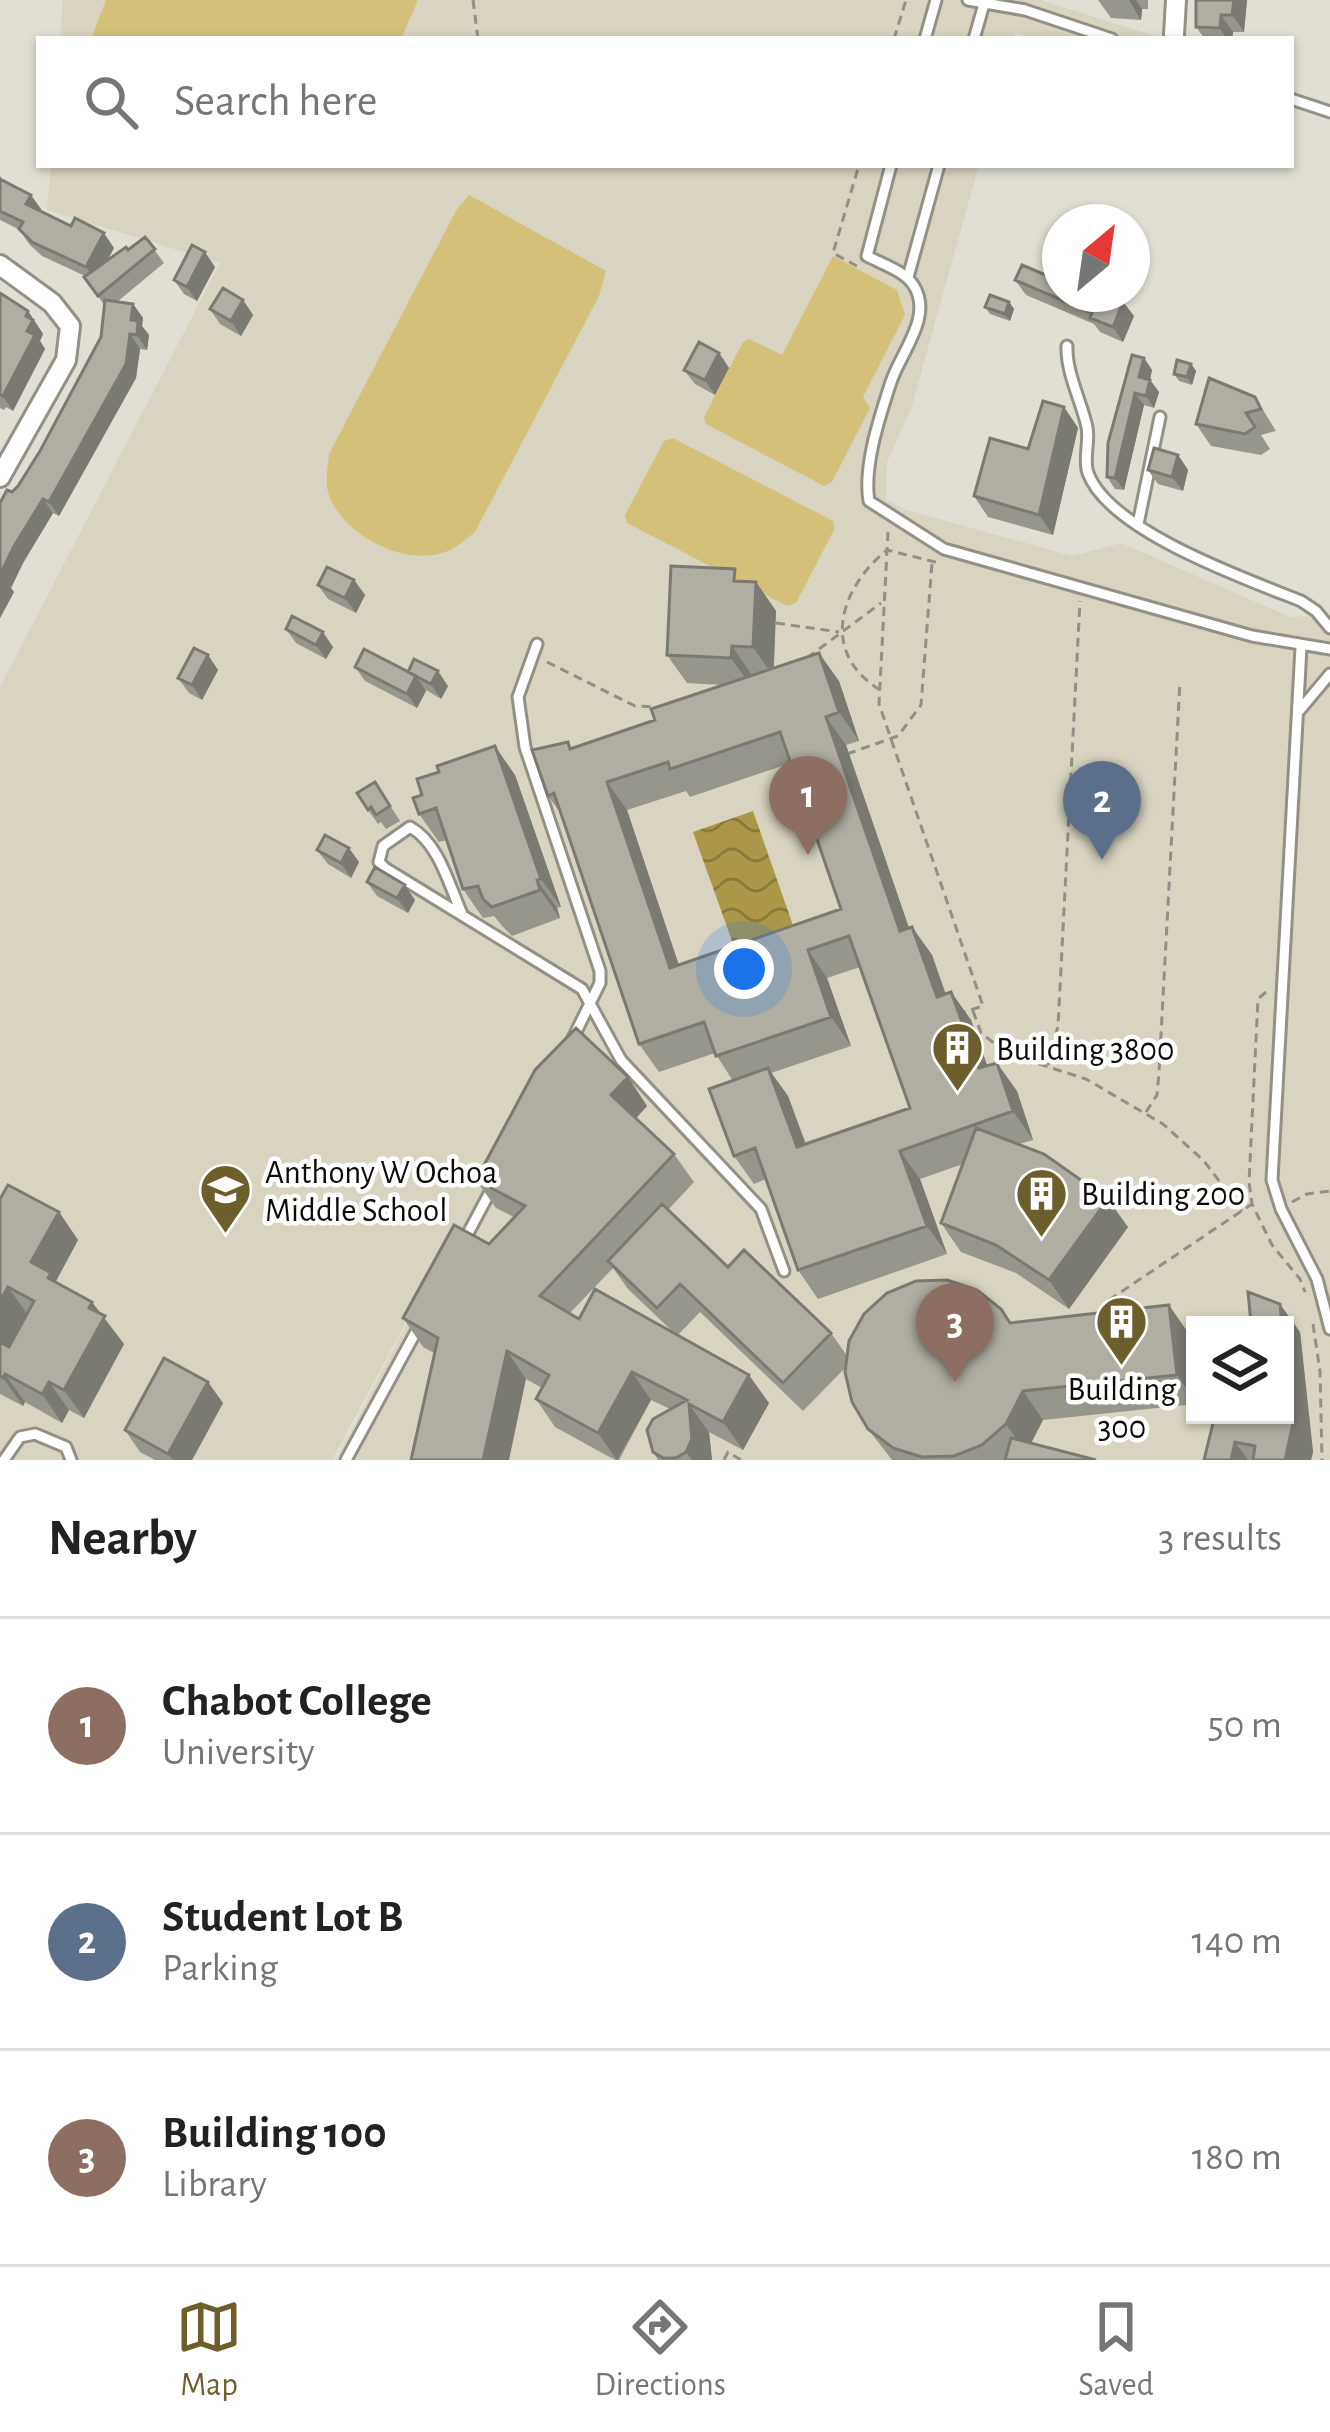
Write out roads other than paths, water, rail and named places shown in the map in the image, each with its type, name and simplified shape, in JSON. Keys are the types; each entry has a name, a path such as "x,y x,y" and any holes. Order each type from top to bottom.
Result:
{"street":[{"path":"1174,35 1176,0"},
{"path":"0,266 52,303 70,326 65,360 8,448 0,477"}],"lane":[{"path":"926,36 936,0"},
{"path":"968,0 1024,10 1103,36"},
{"path":"975,36 984,4"},
{"path":"1294,100 1330,112"},
{"path":"890,168 867,256 908,277 921,300 919,321 891,381 867,487 869,501 944,549 1110,602 1330,650"},
{"path":"908,277 938,168"},
{"path":"1067,346 1066,362 1088,432 1086,468 1096,489 1157,538 1301,601 1330,628"},
{"path":"1138,524 1160,417"},
{"path":"1301,647 1272,1180 1281,1209 1317,1279 1330,1329"},
{"path":"536,650 518,697 525,747 600,971 592,1003 562,1059"},
{"path":"1296,716 1330,674"},
{"path":"462,914 421,833 410,826 383,846 379,862 385,868 582,989 620,1060 761,1209 784,1271"},
{"path":"461,1248 501,1172"},
{"path":"346,1460 428,1309"},
{"path":"4,1460 20,1437 35,1434 66,1447 71,1460"}],"water":[{"path":"753,811 796,934 737,955 693,832"}],"place":[{"name":"Chabot College","path":"808,855"},
{"name":"Student Lot B","path":"1102,860"},
{"name":"Building 3800","path":"957,1094"},
{"name":"Anthony W Ochoa Middle School","path":"226,1236"},
{"name":"Building 200","path":"1042,1239"},
{"name":"Building 300","path":"1122,1367"},
{"name":"Building 100","path":"955,1382"}]}
